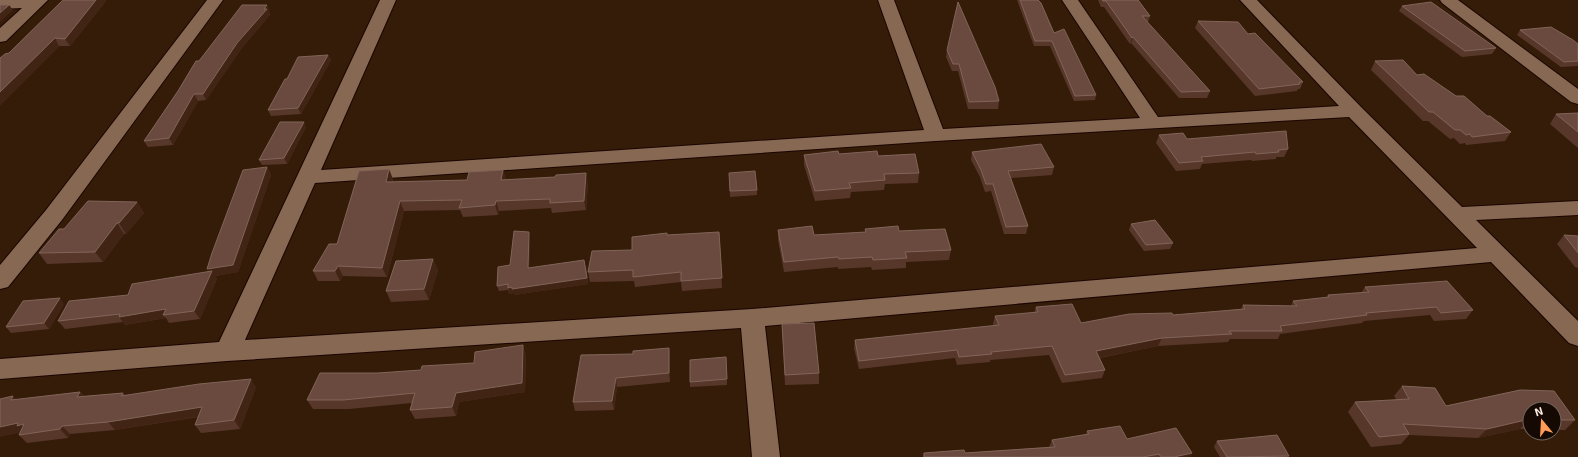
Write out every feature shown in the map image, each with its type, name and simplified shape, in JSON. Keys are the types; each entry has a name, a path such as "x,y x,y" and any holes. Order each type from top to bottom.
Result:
{"street":[{"path":"0,281 54,215 215,0"},
{"path":"227,351 388,0"},
{"path":"886,0 936,135"},
{"path":"1070,0 1153,123"},
{"path":"1248,0 1354,111 1578,336"},
{"path":"1448,0 1578,98"},
{"path":"0,4 39,1"},
{"path":"0,37 39,1"},
{"path":"307,177 936,135 1354,111"},
{"path":"1458,214 1578,208"},
{"path":"0,369 227,351 752,318 1496,254"},
{"path":"752,318 766,457"}],"building":[{"path":"63,0 96,0 65,39 55,38 0,92 0,58 9,53"},
{"path":"1020,0 1038,0 1041,3 1054,33 1064,29 1096,95 1075,96 1052,41 1035,41"},
{"path":"1102,0 1138,0 1150,16 1142,16 1210,91 1181,92 1133,37 1132,38 1106,1"},
{"path":"958,2 995,87 999,101 969,102 959,64 953,64 947,50"},
{"path":"1431,2 1496,48 1465,51 1402,6"},
{"path":"0,5 9,5 0,13"},
{"path":"242,5 267,5 264,9 267,9 237,43 203,94 194,94 169,138 144,141 178,91 196,61 199,61"},
{"path":"1198,21 1238,22 1248,34 1255,33 1303,82 1299,82 1300,84 1259,89"},
{"path":"1551,27 1578,44 1578,61 1564,62 1520,30"},
{"path":"328,55 298,108 268,110 285,79 287,79 298,57"},
{"path":"1403,60 1417,75 1424,74 1456,96 1464,96 1487,116 1490,116 1511,132 1472,137 1470,134 1466,135 1460,130 1455,130 1433,112 1429,112 1375,61"},
{"path":"1578,113 1578,132 1556,114"},
{"path":"280,122 304,122 284,158 259,160"},
{"path":"1286,131 1288,149 1278,150 1279,152 1256,154 1255,152 1201,157 1203,161 1179,163 1159,135 1183,133 1187,139"},
{"path":"1041,144 1054,167 1008,171 1028,226 1006,227 993,184 986,184 972,152"},
{"path":"838,151 839,154 877,151 878,156 915,154 919,173 884,174 885,180 849,183 851,188 815,191 804,155"},
{"path":"267,167 233,265 207,269 243,170"},
{"path":"389,169 386,182 467,180 469,172 503,170 501,180 555,177 556,175 586,173 584,201 550,203 550,199 496,201 495,205 459,208 462,200 400,201 382,268 338,266 335,271 313,271 329,244 337,244 359,171"},
{"path":"755,171 757,190 730,191 729,173"},
{"path":"88,201 137,202 119,223 117,223 95,252 39,253 59,229 64,229"},
{"path":"1155,220 1173,243 1146,245 1131,224"},
{"path":"812,226 814,235 866,232 865,229 898,226 899,231 945,229 951,250 905,252 907,258 873,260 872,257 839,259 838,257 784,262 778,230"},
{"path":"514,231 529,232 528,268 584,260 587,278 512,289 512,287 508,288 508,284 497,286 498,267 510,265"},
{"path":"719,232 722,278 681,281 681,272 633,277 633,270 588,272 592,251 632,250 632,237 667,233 667,235"},
{"path":"1564,235 1578,236 1578,253"},
{"path":"433,259 424,289 386,291 396,261"},
{"path":"212,271 194,311 163,315 166,309 119,317 120,314 58,321 69,301 128,295 132,284"},
{"path":"1447,281 1473,310 1441,313 1436,307 1366,313 1367,315 1280,326 1282,331 1229,331 1232,334 1162,338 1096,351 1105,370 1065,375 1052,346 991,352 992,354 959,357 957,350 859,361 855,340 999,325 995,316 1038,312 1036,307 1072,304 1081,323 1129,314 1172,313 1173,315 1245,309 1243,305 1297,306 1293,301 1329,297 1328,295 1369,292 1365,287"},
{"path":"60,298 44,323 6,327 23,301"},
{"path":"814,323 819,373 785,375 782,324"},
{"path":"523,345 522,383 456,393 452,407 410,410 415,393 343,400 307,400 320,373 378,373 421,370 422,366 474,363 475,352"},
{"path":"669,348 669,373 616,378 612,401 573,402 581,355 633,354 633,351"},
{"path":"726,357 727,379 690,382 690,360"},
{"path":"251,379 234,420 195,425 202,407 108,422 62,426 60,429 19,435 24,424 17,426 18,423 0,427 0,399 13,396 11,400 80,392 77,397 123,393 121,396 199,384"},
{"path":"1402,386 1435,388 1446,406 1520,390 1554,391 1561,401 1522,401 1522,421 1487,429 1403,424 1409,434 1379,437 1355,402 1409,399"},
{"path":"1562,402 1575,420 1562,420"},
{"path":"1120,426 1127,439 1176,428 1192,453 1174,457 1161,457 1159,454 1143,457 924,457 924,453 964,450 965,453 1055,447 1052,440 1089,434 1087,431"},
{"path":"1277,435 1289,456 1227,457 1217,441"}]}
